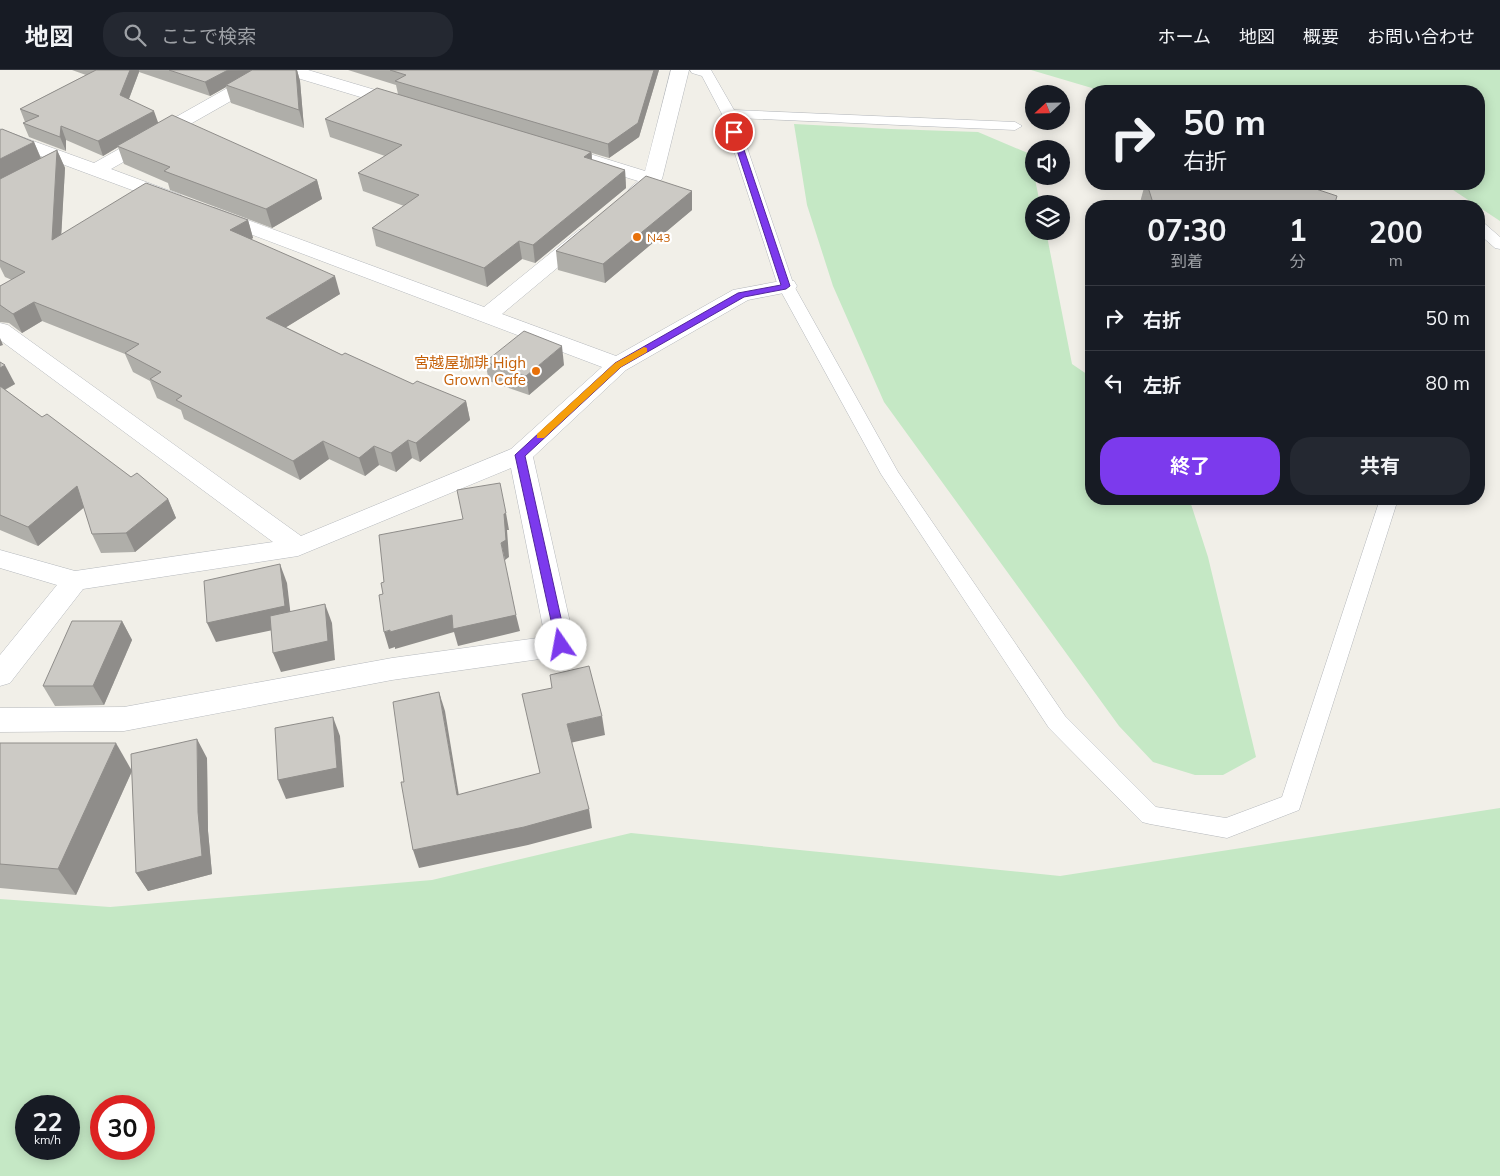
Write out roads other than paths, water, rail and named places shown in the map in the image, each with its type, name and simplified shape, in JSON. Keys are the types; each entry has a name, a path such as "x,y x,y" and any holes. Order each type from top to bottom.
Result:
{"street":[{"path":"96,170 273,70"},
{"path":"290,70 423,110"},
{"path":"622,204 652,179 680,70"},
{"path":"0,135 618,365"},
{"path":"576,156 652,179"},
{"path":"39,170 62,158"},
{"path":"487,316 599,222"},
{"path":"0,559 75,581 298,547 520,455 618,365 741,295 786,286"},
{"path":"0,330 298,547"},
{"path":"0,720 124,720 392,669 561,645 520,455"},
{"path":"0,675 75,581"}],"lane":[{"path":"696,70 707,73 729,114 786,286 890,474 1057,722 1150,815 1227,828 1291,803 1387,505"},
{"path":"729,114 1015,126"},
{"path":"1485,231 1500,245"}],"place":[{"name":"N43","path":"637,237"},
{"name":"宮越屋珈琲 High Grown Cafe","path":"536,371"}]}
